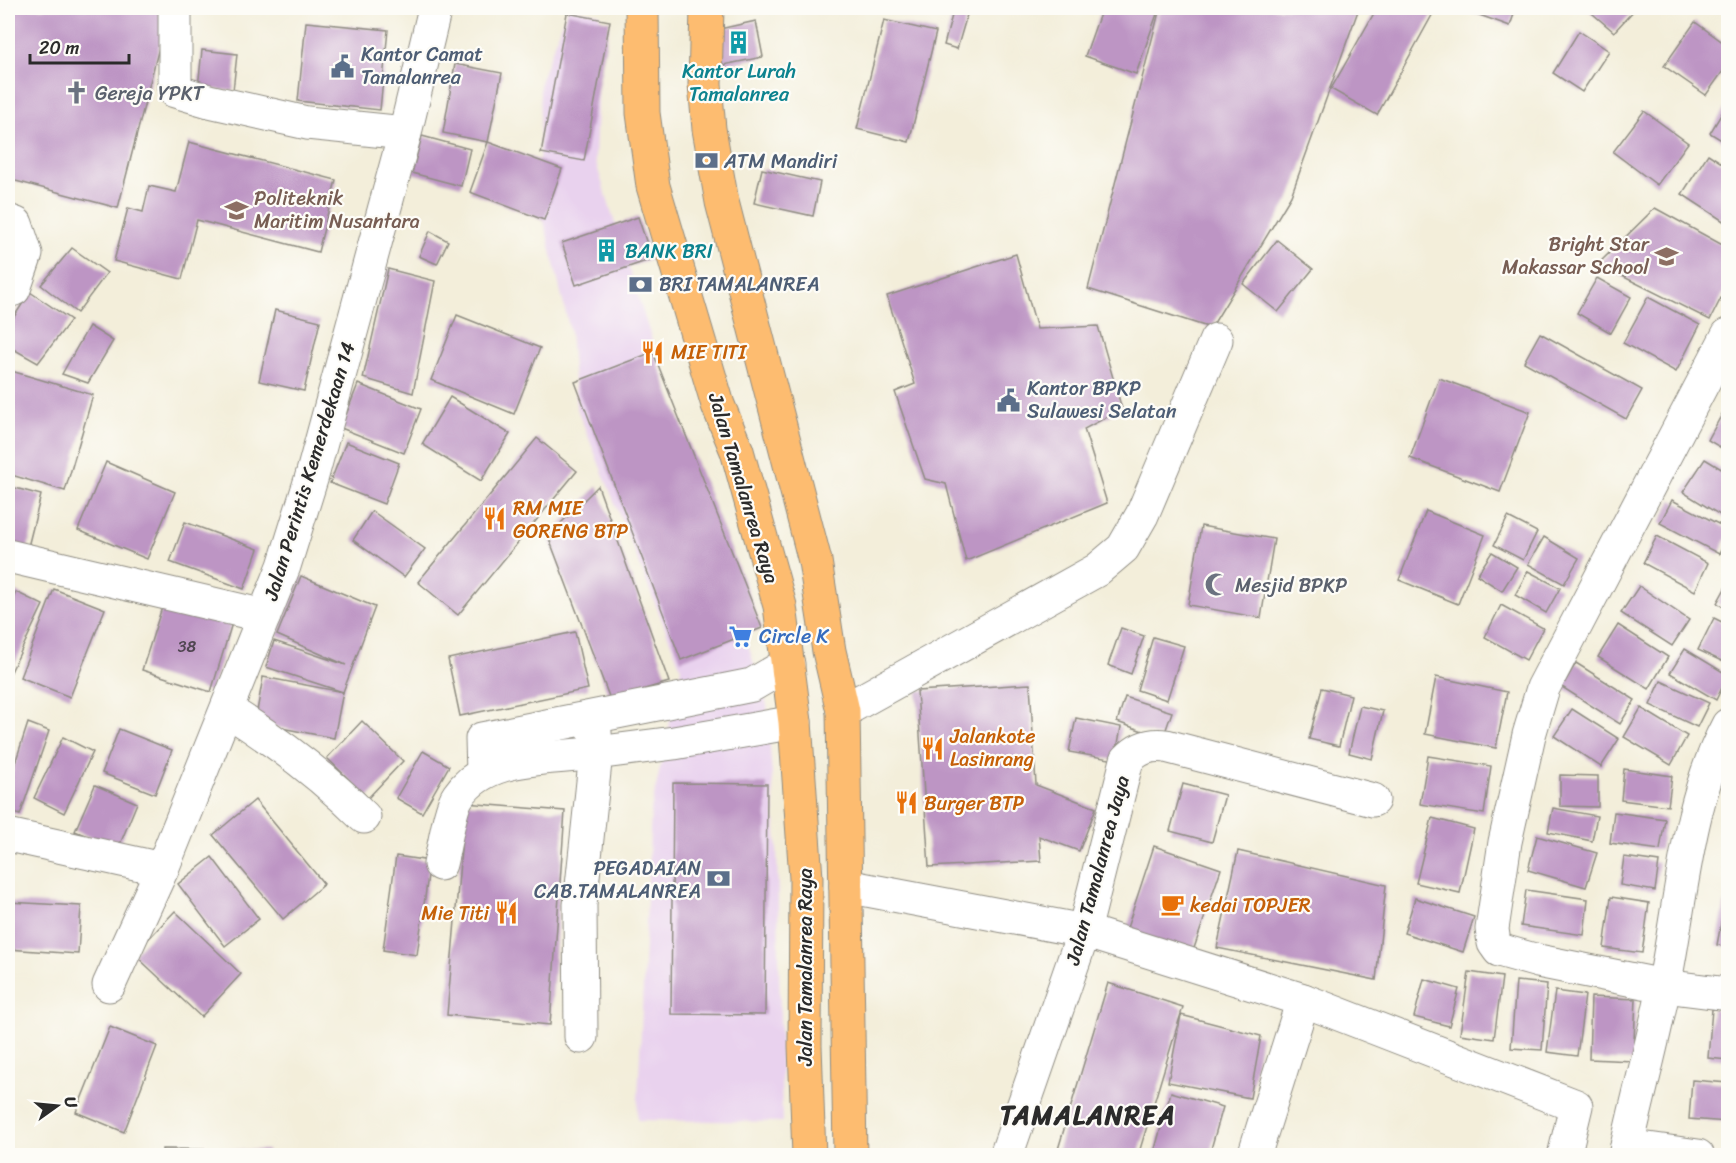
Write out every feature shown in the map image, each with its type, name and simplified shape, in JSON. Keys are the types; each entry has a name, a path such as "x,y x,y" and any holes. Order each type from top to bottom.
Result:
{"main road":[{"name":"Jalan Tamalanrea Raya","path":"642,8 643,113 652,186 714,394 737,451 780,606 795,722 806,878 805,1046 809,1155"},
{"name":"Jalan Tamalanrea Raya","path":"707,8 705,84 709,129 722,202 814,561 843,711 850,1155"},
{"path":"795,722 843,711"}],"street":[{"path":"175,8 175,91 307,123 405,133"},
{"name":"Jalan Perintis Kemerdekaan 14","path":"109,985 162,869 284,566 312,476 405,133 435,8"},
{"path":"8,221 16,224 26,254 14,289 8,291"},
{"path":"1728,335 1543,688 1524,756 1493,915 1494,943 1503,952 1538,962 1664,987 1728,994"},
{"path":"843,711 1097,570 1123,548 1142,515 1216,340"},
{"path":"8,556 264,616"},
{"path":"483,772 482,739 752,685 788,664"},
{"path":"227,710 308,765 364,817"},
{"path":"581,1037 580,905 596,753 594,717"},
{"path":"440,864 457,797 483,772 502,764 674,743 795,722"},
{"path":"1698,1155 1626,1151 1664,987 1699,798 1713,754 1728,725"},
{"name":"Jalan Tamalanrea Jaya","path":"1006,1155 1084,931 1127,760 1138,749 1156,745 1166,746 1373,800"},
{"path":"8,836 162,869"},
{"path":"846,886 1084,931 1303,1000 1576,1106 1564,1155"},
{"path":"1254,1155 1303,1000"}],"shaded area":[{"path":"568,8 600,14 595,160 767,705 777,846 782,1122 637,1120 651,811 681,668 576,406 570,331 539,200 540,82"}],"building":[{"name":"Gereja YPKT","path":"8,8 169,8 118,208 8,179"},
{"path":"954,8 969,8 957,49 944,45"},
{"path":"1102,8 1159,8 1136,74 1085,56"},
{"path":"1160,8 1359,8 1291,196 1211,328 1088,289"},
{"path":"1377,8 1436,8 1377,115 1331,89"},
{"path":"1460,8 1516,8 1510,26"},
{"path":"1586,8 1636,8 1614,32"},
{"path":"567,13 610,21 584,161 541,153"},
{"path":"884,20 936,32 909,142 857,129"},
{"name":"Kantor Lurah Tamalanrea","path":"756,21 763,57 723,65 715,30"},
{"name":"Kantor Camat Tamalanrea","path":"306,22 388,30 380,110 298,101"},
{"path":"1695,22 1728,46 1728,64 1706,95 1664,66"},
{"path":"1579,31 1609,51 1582,92 1553,73"},
{"path":"202,50 237,54 233,91 198,88"},
{"path":"455,64 502,73 488,142 443,133"},
{"path":"1728,103 1728,144 1710,133"},
{"path":"1644,111 1688,143 1657,185 1613,152"},
{"path":"422,136 470,149 461,186 412,173"},
{"name":"Politeknik Maritim Nusantara","path":"189,142 336,180 318,252 197,220 182,279 114,261 128,208 143,212 149,186 176,192"},
{"path":"488,142 562,169 544,220 470,192"},
{"path":"1708,154 1728,167 1728,224 1682,194"},
{"path":"762,169 820,182 813,216 754,203"},
{"name":"Bright Star Makassar School","path":"1655,208 1728,248 1728,284 1710,320 1598,264"},
{"name":"BANK BRI","path":"638,217 652,259 576,285 562,243"},
{"path":"430,231 448,241 437,264 419,256"},
{"path":"1277,240 1313,269 1278,312 1243,284"},
{"path":"72,248 107,273 77,313 41,285"},
{"name":"Kantor BPKP Sulawesi Selatan","path":"1016,254 1037,329 1098,326 1122,409 1084,429 1107,503 966,561 946,484 925,479 895,392 915,384 887,296"},
{"path":"388,269 435,281 413,393 363,378"},
{"path":"1597,278 1631,297 1611,333 1577,313"},
{"path":"30,292 71,320 38,363 8,346 8,326"},
{"path":"1648,297 1700,325 1676,372 1623,343"},
{"path":"275,310 320,321 304,391 259,381"},
{"path":"457,315 540,348 514,414 431,380"},
{"path":"89,326 113,341 88,383 62,374"},
{"path":"1540,333 1642,390 1626,419 1524,362"},
{"path":"653,352 762,628 681,660 575,382"},
{"path":"8,370 93,395 65,491 8,474"},
{"path":"1439,378 1530,412 1500,492 1410,458"},
{"path":"358,384 421,409 404,453 341,428"},
{"path":"450,397 510,434 481,481 422,444"},
{"path":"1728,403 1728,452 1708,440"},
{"path":"537,438 577,471 458,615 418,582"},
{"path":"346,442 399,463 384,504 330,483"},
{"path":"1705,459 1728,473 1728,520 1683,492"},
{"path":"106,462 175,492 147,559 78,530"},
{"path":"8,486 41,495 27,551 8,547"},
{"path":"598,486 669,682 610,699 548,536"},
{"path":"1672,500 1728,529 1728,536 1719,554 1660,523"},
{"path":"372,511 425,549 404,577 353,540"},
{"path":"1426,511 1485,535 1458,604 1399,580"},
{"path":"1508,517 1537,532 1523,560 1494,545"},
{"path":"185,522 258,549 244,589 170,562"},
{"path":"1201,526 1274,539 1261,618 1188,605"},
{"path":"1657,536 1708,563 1695,591 1643,563"},
{"path":"1544,537 1579,558 1564,584 1528,564"},
{"path":"1492,552 1517,567 1502,591 1477,575"},
{"path":"1528,571 1560,588 1546,613 1515,595"},
{"path":"301,576 375,607 343,692 266,667 274,641 346,665 277,635"},
{"path":"1728,583 1728,610 1717,603"},
{"path":"1639,586 1689,620 1672,646 1621,613"},
{"path":"54,589 105,609 70,697 20,677"},
{"path":"16,592 43,605 8,678 8,610"},
{"path":"164,601 232,623 211,692 142,670"},
{"path":"1501,605 1543,628 1526,660 1485,637"},
{"path":"1714,618 1728,625 1728,664 1698,650"},
{"path":"1618,625 1668,657 1649,689 1598,657"},
{"path":"1121,628 1144,636 1131,674 1108,665"},
{"path":"575,632 588,689 460,716 448,659"},
{"path":"1153,637 1184,646 1167,700 1137,690"},
{"path":"1685,649 1728,675 1716,700 1670,673"},
{"path":"1576,663 1635,700 1620,724 1562,687"},
{"path":"263,677 343,692 334,738 255,723"},
{"path":"1436,677 1507,692 1496,748 1425,734"},
{"path":"1661,681 1709,703 1697,727 1650,705"},
{"path":"1030,684 1036,785 1096,808 1079,851 1039,836 1041,861 929,867 917,691"},
{"path":"1322,688 1351,695 1339,746 1309,739"},
{"path":"1125,697 1172,712 1163,738 1117,722"},
{"path":"1360,706 1383,711 1372,759 1349,753"},
{"path":"1641,708 1687,736 1671,765 1624,737"},
{"path":"1572,709 1619,739 1601,767 1554,736"},
{"path":"1076,718 1121,727 1115,760 1069,752"},
{"path":"362,721 403,761 368,798 327,758"},
{"path":"28,723 49,731 20,815 8,811 8,785"},
{"path":"119,729 172,750 155,794 102,773"},
{"path":"63,737 93,752 64,813 34,798"},
{"path":"423,751 449,766 422,813 396,798"},
{"path":"1428,756 1491,766 1484,814 1420,804"},
{"path":"1624,769 1672,776 1668,806 1621,800"},
{"path":"1560,775 1598,776 1598,807 1560,806"},
{"path":"673,783 767,784 765,1015 671,1014"},
{"path":"1183,784 1225,795 1212,842 1170,831"},
{"path":"95,785 137,803 118,849 75,831"},
{"path":"255,800 324,884 283,919 213,835"},
{"name":"Mie Titi","path":"465,803 565,811 550,1025 447,1015"},
{"path":"1553,808 1597,816 1592,841 1548,832"},
{"path":"1614,812 1665,819 1660,850 1610,843"},
{"path":"1432,818 1474,829 1460,893 1416,883"},
{"path":"1537,836 1597,853 1586,887 1528,870"},
{"name":"kedai TOPJER","path":"1154,846 1221,869 1189,963 1123,940"},
{"path":"1238,851 1386,885 1376,980 1217,948"},
{"path":"396,856 430,861 417,955 383,950"},
{"path":"212,857 259,919 225,946 178,884"},
{"path":"1624,857 1659,862 1655,891 1620,885"},
{"path":"1526,890 1588,899 1584,935 1521,926"},
{"path":"1611,897 1649,903 1642,953 1604,948"},
{"path":"1415,898 1474,917 1463,952 1404,933"},
{"path":"8,902 81,906 78,954 8,949"},
{"path":"1725,902 1728,903 1728,947 1717,945"},
{"path":"175,911 241,974 201,1017 134,954"},
{"path":"1469,972 1502,977 1494,1039 1460,1034"},
{"path":"1424,979 1459,989 1449,1026 1414,1017"},
{"path":"1516,981 1547,984 1542,1050 1511,1048"},
{"path":"1108,983 1183,1007 1180,1017 1138,1156 1056,1156"},
{"path":"1555,991 1585,995 1577,1056 1547,1052"},
{"path":"1591,997 1636,999 1633,1061 1589,1059"},
{"path":"1712,1009 1728,1010 1728,1060 1708,1058"},
{"path":"1181,1015 1261,1036 1250,1098 1168,1082"},
{"path":"110,1027 157,1046 124,1132 76,1112"},
{"path":"1692,1080 1728,1083 1728,1122 1689,1119"},
{"path":"1171,1092 1223,1107 1209,1156 1153,1156"},
{"path":"162,1149 267,1150 267,1156 162,1156"}],"place":[{"name":"Kantor Lurah Tamalanrea","path":"739,43"},
{"name":"Kantor Camat Tamalanrea","path":"343,66"},
{"name":"Gereja YPKT","path":"77,93"},
{"name":"ATM Mandiri","path":"706,161"},
{"name":"Politeknik Maritim Nusantara","path":"236,210"},
{"name":"BANK BRI","path":"607,251"},
{"name":"Bright Star Makassar School","path":"1667,256"},
{"name":"BRI TAMALANREA","path":"641,284"},
{"name":"MIE TITI","path":"653,352"},
{"name":"Kantor BPKP Sulawesi Selatan","path":"1009,400"},
{"name":"RM MIE GORENG BTP","path":"495,519"},
{"name":"Mesjid BPKP","path":"1217,585"},
{"name":"Circle K","path":"741,636"},
{"name":"Jalankote Lasinrang","path":"932,748"},
{"name":"Burger BTP","path":"906,803"},
{"name":"PEGADAIAN CAB.TAMALANREA","path":"719,879"},
{"name":"kedai TOPJER","path":"1172,905"},
{"name":"Mie Titi","path":"507,913"}],"district":[{"name":"TAMALANREA","path":"1088,1115"}]}
